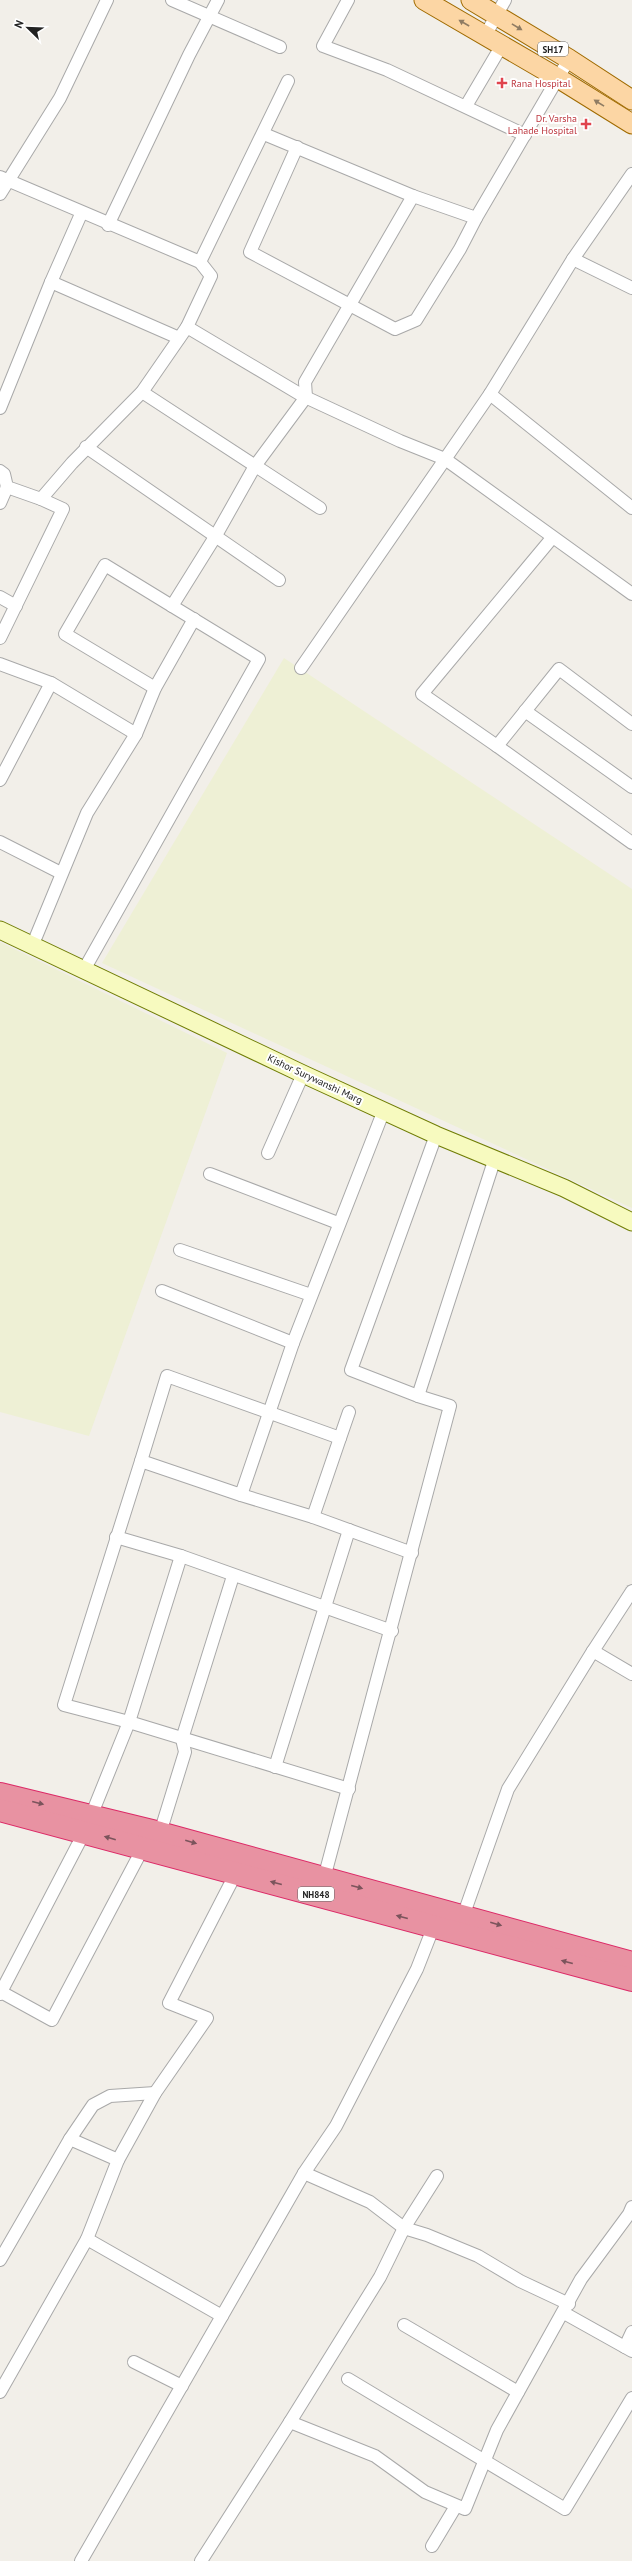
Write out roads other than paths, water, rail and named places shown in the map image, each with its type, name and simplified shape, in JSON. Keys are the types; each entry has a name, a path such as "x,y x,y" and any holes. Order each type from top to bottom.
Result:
{"highway":[{"name":"NH848","path":"0,1794 88,1824 144,1848 236,1873 322,1886"},
{"name":"NH848","path":"0,1810 88,1824 160,1833 322,1886 600,1962 632,1963"},
{"name":"NH848","path":"600,1962 632,1980"}],"main road":[{"path":"424,0 558,78 632,124"},
{"name":"SH17","path":"471,0 502,8 569,59 632,100"}],"street":[{"path":"0,194 3,179 60,98 107,0"},
{"path":"172,0 280,47"},
{"path":"108,225 188,55 218,0"},
{"path":"348,0 323,46 387,70 466,106 524,135"},
{"path":"485,36 502,8"},
{"path":"466,106 502,45"},
{"path":"297,148 250,252 350,303 395,329 416,320 460,249 476,218 569,59"},
{"path":"200,262 264,134 288,81"},
{"path":"264,134 413,196 476,218"},
{"path":"302,668 490,394 573,259 632,174"},
{"path":"3,179 81,214 200,262 211,276 188,327 142,392 86,448 41,499"},
{"path":"172,606 215,537 255,466 306,397 305,382 413,196"},
{"path":"0,408 51,282 81,214"},
{"path":"573,259 632,288"},
{"path":"51,282 179,338"},
{"path":"188,327 306,397 400,441 445,459 552,538 632,594"},
{"path":"142,392 320,508"},
{"path":"490,394 632,508"},
{"path":"86,448 279,580"},
{"path":"0,471 4,474 7,487 0,503"},
{"path":"0,638 63,510 41,499 7,487"},
{"path":"552,538 422,694 632,843"},
{"path":"84,968 259,659 105,565 65,634 156,688"},
{"path":"0,598 16,606"},
{"path":"33,944 87,813 136,734 156,688 194,619"},
{"path":"0,664 51,683 136,734"},
{"path":"497,746 559,670 632,724"},
{"path":"0,780 51,683"},
{"path":"526,711 632,787"},
{"path":"0,842 61,873"},
{"name":"Kishor Surywanshi Marg","path":"0,930 84,968 303,1074 494,1161 564,1188 632,1222"},
{"path":"268,1153 303,1074"},
{"path":"241,1495 267,1413 293,1343 338,1223 384,1110"},
{"path":"322,1886 392,1631 450,1406 418,1396 351,1370 436,1135"},
{"path":"418,1396 494,1161"},
{"path":"210,1174 338,1223"},
{"path":"180,1250 311,1295"},
{"path":"162,1291 293,1343"},
{"path":"340,1438 167,1376 64,1705 129,1722 349,1789"},
{"path":"312,1517 349,1412"},
{"path":"141,1461 312,1517 412,1553"},
{"path":"275,1767 349,1530"},
{"path":"116,1537 181,1556 233,1576 392,1631"},
{"path":"144,1848 52,2020 1,1993 88,1824 129,1722 181,1556"},
{"path":"160,1833 185,1752 182,1739 233,1576"},
{"path":"460,1923 508,1789 593,1651 632,1591"},
{"path":"593,1651 632,1674"},
{"path":"0,2392 87,2239 118,2160 155,2093 207,2018 169,2003 236,1873"},
{"path":"81,2561 304,2173 336,2126 417,1968 437,1917"},
{"path":"0,2260 70,2139 93,2105 110,2096 155,2093"},
{"path":"70,2139 118,2160"},
{"path":"304,2173 370,2202 404,2228 427,2234 478,2256 566,2308 628,2349 632,2332"},
{"path":"201,2561 380,2277 404,2228 437,2176"},
{"path":"290,2422 375,2456 425,2492 465,2509 497,2430 581,2279 631,2212"},
{"path":"87,2239 222,2316"},
{"path":"404,2325 518,2392"},
{"path":"134,2362 182,2386"},
{"path":"348,2379 565,2509 632,2397"},
{"path":"432,2546 456,2506"}],"place":[{"name":"Rana Hospital","path":"502,83"},
{"name":"Dr. Varsha Lahade Hospital","path":"586,124"}]}
